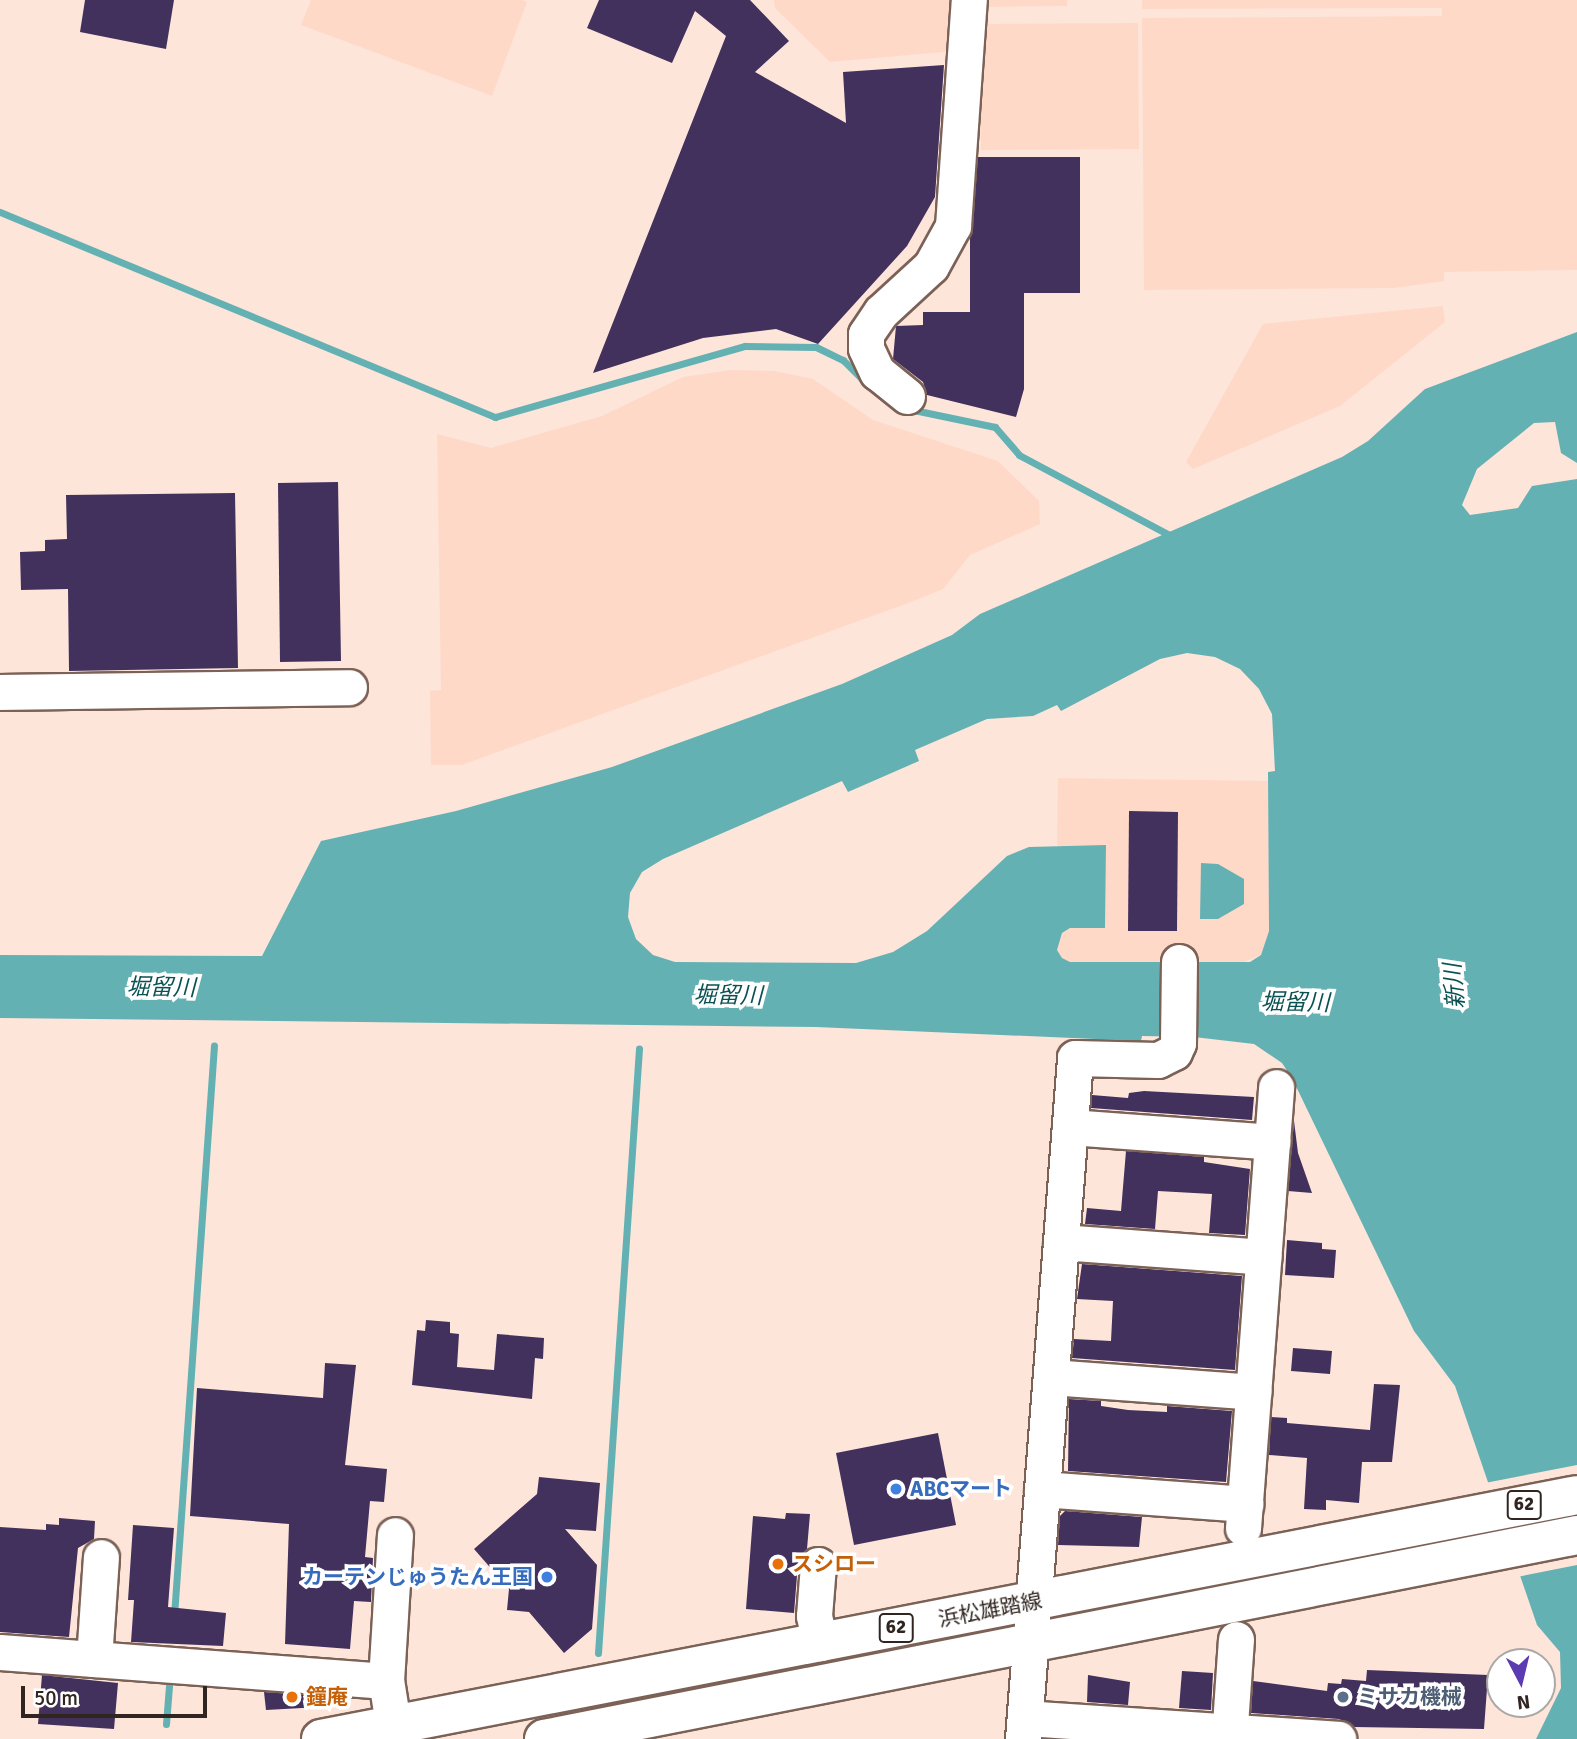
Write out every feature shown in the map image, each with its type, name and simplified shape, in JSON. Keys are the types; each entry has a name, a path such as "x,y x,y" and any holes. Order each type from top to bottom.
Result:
{"main road":[{"name":"浜松雄踏線","path":"321,1739 1577,1495"},
{"name":"浜松雄踏線","path":"544,1739 1577,1535"}],"street":[{"path":"907,396 877,372 866,348 866,334 881,312 931,266 953,226 969,0"},
{"path":"0,692 349,687"},
{"path":"1179,961 1178,1043 1174,1052 1158,1060 1075,1058 1024,1728 1338,1739"},
{"path":"1042,1489 1244,1516 1276,1087"},
{"path":"1070,1127 1272,1142"},
{"path":"1061,1242 1263,1257"},
{"path":"1051,1377 1253,1392"},
{"path":"393,1727 386,1682 395,1535"},
{"path":"94,1659 101,1557"},
{"path":"818,1565 814,1616 820,1643"},
{"path":"1229,1735 1236,1639"},
{"path":"0,1652 386,1682"}],"shaded area":[{"path":"311,0 527,2 492,96 301,25"},
{"path":"774,0 962,0 955,51 830,62 775,8"},
{"path":"982,0 1067,0 1067,6 980,7"},
{"path":"1142,0 1577,0 1577,270 1444,272 1444,281 1394,288 1144,290 1142,18 1442,16 1442,8 1142,9"},
{"path":"1138,23 1139,149 981,150 980,24"},
{"path":"1443,306 1445,322 1340,406 1193,469 1186,462 1263,324"},
{"path":"731,370 774,371 813,379 873,420 998,461 1039,501 1040,524 970,555 943,589 911,602 462,765 431,765 430,691 441,690 437,434 491,448 602,416 683,377"},
{"path":"1058,778 1268,781 1269,931 1261,955 1238,964 1070,962 1062,958 1057,950 1062,933 1070,928 1104,928 1057,844"}],"water":[{"path":"1577,332 1577,463 1561,453 1555,422 1534,423 1477,469 1462,505 1470,515 1518,508 1532,486 1577,479 1577,1739 1536,1739 1546,1718 1556,1718 1556,1698 1561,1688 1560,1652 1537,1625 1455,1386 1414,1331 1292,1078 1282,1063 1254,1044 1194,1037 1142,1036 1141,1041 816,1027 0,1018 0,955 262,956 321,841 456,811 612,767 842,684 952,635 980,614 1342,457 1368,441 1425,389","holes":["1187,653 1215,657 1240,669 1259,689 1272,714 1275,771 1268,772 1269,931 1261,955 1250,962 1070,962 1062,958 1057,950 1062,933 1070,928 1105,928 1106,845 1029,847 1007,856 927,931 893,952 856,963 675,962 653,955 636,939 628,917 630,893 642,872 663,859 842,781 848,792 919,761 915,750 987,719 1033,716 1057,705 1061,711 1160,659"]},
{"path":"1201,863 1218,864 1244,879 1244,904 1218,919 1200,919"}],"pier":[{"path":"1577,1465 1577,1565 1517,1577 1485,1483"}],"building":[{"path":"85,0 174,0 166,49 80,32"},
{"path":"599,0 750,0 789,41 755,72 846,123 843,72 944,65 935,197 907,246 818,344 776,329 703,338 593,373 726,36 695,11 672,63 587,28"},
{"path":"978,157 1080,157 1080,293 1024,293 1024,389 1016,417 927,395 923,382 893,359 896,326 923,325 923,312 970,312 970,236"},
{"path":"338,482 341,661 280,662 278,483"},
{"path":"235,493 238,668 69,671 68,589 21,590 20,552 45,551 45,540 67,539 66,495"},
{"path":"1129,811 1178,812 1177,931 1128,931"},
{"path":"1144,1091 1254,1097 1252,1120 1091,1108 1092,1095 1128,1098 1129,1093"},
{"path":"1294,1121 1298,1153 1312,1193 1288,1191"},
{"path":"1126,1151 1204,1157 1204,1162 1250,1169 1245,1235 1209,1233 1212,1194 1158,1191 1155,1229 1085,1224 1087,1208 1121,1211"},
{"path":"1287,1240 1322,1243 1322,1249 1336,1250 1334,1278 1285,1275"},
{"path":"1082,1264 1242,1276 1235,1370 1072,1358 1074,1339 1111,1341 1113,1301 1077,1299"},
{"path":"426,1320 450,1322 450,1333 459,1334 457,1367 494,1370 497,1334 544,1338 543,1359 535,1358 532,1399 412,1385 417,1330 425,1331"},
{"path":"1293,1348 1332,1351 1330,1374 1291,1371"},
{"path":"325,1363 356,1365 345,1465 387,1469 384,1502 370,1501 365,1557 373,1558 371,1602 354,1601 350,1649 285,1644 289,1524 190,1516 197,1388 323,1398"},
{"path":"1374,1384 1400,1385 1392,1462 1362,1462 1359,1503 1326,1500 1326,1510 1304,1509 1307,1458 1269,1455 1271,1417 1287,1418 1287,1423 1370,1430"},
{"path":"1069,1399 1101,1401 1101,1406 1128,1410 1167,1412 1167,1406 1232,1411 1226,1482 1068,1471"},
{"name":"ABCマート","path":"938,1433 956,1525 854,1545 836,1453"},
{"name":"カーテンじゅうたん王国","path":"539,1477 600,1483 596,1531 565,1529 597,1565 592,1629 564,1653 529,1612 507,1610 509,1589 474,1549 537,1494"},
{"path":"1065,1511 1142,1517 1139,1547 1058,1545 1060,1516"},
{"name":"スシロー","path":"786,1513 810,1514 807,1549 798,1563 794,1613 746,1609 753,1516 785,1519"},
{"path":"59,1518 95,1521 94,1539 78,1548 69,1637 0,1632 0,1527 46,1530 46,1524 59,1525"},
{"path":"133,1525 174,1528 168,1607 226,1613 223,1646 131,1642 134,1600 128,1600"},
{"path":"1367,1670 1486,1675 1484,1729 1354,1727 1339,1719 1251,1713 1253,1681 1327,1691 1328,1683 1341,1684 1342,1679 1366,1681"},
{"path":"1182,1671 1213,1673 1211,1710 1179,1708"},
{"path":"42,1675 118,1683 114,1729 38,1724"},
{"path":"1088,1675 1130,1682 1128,1705 1087,1702"},
{"path":"264,1692 319,1696 320,1707 266,1710"}],"waterway":[{"path":"0,212 495,417 745,346 816,347 843,360 866,383"},
{"path":"909,409 995,427 1019,455 1175,538"},
{"path":"174,1616 214,1045"},
{"path":"598,1653 639,1048"},
{"path":"166,1724 170,1673"}],"place":[{"name":"ABCマート","path":"896,1489"},
{"name":"スシロー","path":"778,1564"},
{"name":"カーテンじゅうたん王国","path":"547,1577"},
{"name":"鐘庵","path":"292,1697"},
{"name":"ミサカ機械","path":"1343,1697"}],"water label":[{"name":"新川","path":"1455,986"},
{"name":"堀留川","path":"161,988"},
{"name":"堀留川","path":"728,996"},
{"name":"堀留川","path":"1295,1003"}]}
